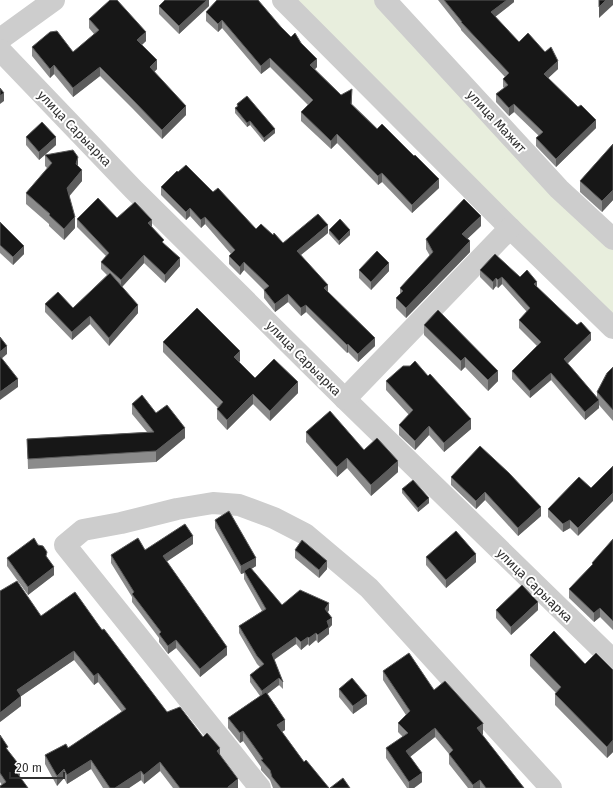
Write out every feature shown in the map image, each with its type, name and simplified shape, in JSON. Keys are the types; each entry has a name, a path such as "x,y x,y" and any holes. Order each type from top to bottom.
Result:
{"street":[{"path":"0,39 54,0"},
{"path":"284,0 510,228 613,328"},
{"name":"улица Мажит","path":"385,0 560,189 613,239"},
{"name":"улица Сарыарка","path":"0,50 133,189 345,399 613,660"},
{"path":"345,399 510,228"},
{"path":"260,788 65,545 83,530 121,523 177,509 213,503 239,505 274,518 305,534 369,588 551,788"}],"green space":[{"path":"290,0 392,0 613,237 613,333"}],"building":[{"path":"110,0 117,0 146,32 137,40 157,60 150,67 186,106 162,130 100,67 73,88 54,65 50,69 32,47 50,32 57,31 73,52 99,30 89,19"},
{"path":"165,0 207,0 179,26 159,6"},
{"path":"217,0 258,0 291,37 295,33 301,43 317,59 310,65 341,95 352,89 351,104 377,129 382,124 439,179 412,205 382,173 378,176 337,134 331,141 301,112 313,100 270,58 261,66 222,20 218,24 206,12"},
{"path":"444,0 507,0 491,12 519,42 528,33 545,52 551,47 558,61 544,74 578,107 581,105 596,120 556,159 536,138 543,132 514,104 509,108 496,94 508,85 503,79 509,73 461,22"},
{"path":"599,0 606,0 599,7"},
{"path":"0,88 4,93 0,96"},
{"path":"247,96 275,129 264,138 250,121 247,123 235,108 238,106 237,104"},
{"path":"42,122 56,137 39,152 26,137"},
{"path":"613,144 613,190 602,201 580,181"},
{"path":"73,150 78,157 76,164 82,170 67,188 75,217 64,229 49,215 50,214 26,193 52,163 45,155"},
{"path":"186,165 213,192 218,188 256,229 261,224 273,235 274,233 283,243 318,214 328,225 297,251 328,285 324,288 375,338 358,354 306,305 301,308 288,294 275,304 264,290 269,286 244,262 240,267 229,256 235,250 205,217 201,220 190,208 186,212 161,187 177,171 178,172"},
{"path":"98,198 117,218 135,202 152,220 148,223 164,240 162,242 180,258 165,275 144,255 121,280 101,262 109,253 77,219"},
{"path":"464,199 481,216 462,234 470,241 406,308 396,298 403,291 400,288 433,252 426,239"},
{"path":"340,219 350,230 339,241 329,230"},
{"path":"0,222 24,246 13,257 0,245"},
{"path":"377,251 389,263 371,282 359,270"},
{"path":"495,254 520,277 527,270 537,282 534,284 577,325 581,322 591,333 564,359 599,400 585,412 551,373 530,391 512,371 541,342 519,320 530,308 502,277 498,280 496,278 493,282 480,270"},
{"path":"110,273 138,305 109,338 90,316 72,332 45,304 58,292 73,308"},
{"path":"197,308 240,351 234,357 255,378 274,359 298,382 270,411 253,394 227,420 217,409 223,402 163,342"},
{"path":"438,310 498,371 488,380 465,357 461,361 424,325"},
{"path":"0,337 7,346 0,352"},
{"path":"0,356 18,379 0,392"},
{"path":"415,361 428,376 430,374 471,419 444,443 429,426 415,441 399,425 413,410 386,381 403,366 410,366"},
{"path":"613,367 613,410 597,392 607,373"},
{"path":"142,395 156,413 167,405 185,428 156,451 28,459 27,439 154,432 132,404"},
{"path":"330,411 364,450 377,438 398,461 371,485 347,458 337,467 306,432"},
{"path":"480,446 509,473 541,507 518,528 485,492 476,501 451,477"},
{"path":"613,466 613,493 578,528 570,520 563,524 548,509 579,477 591,488"},
{"path":"413,480 429,498 418,508 402,489"},
{"path":"229,511 256,558 241,566 215,520"},
{"path":"185,524 193,536 163,556 227,647 200,669 176,640 168,646 159,634 161,632 132,594 134,592 111,555 138,538 145,550"},
{"path":"456,531 476,554 446,580 426,557"},
{"path":"34,538 38,545 43,546 47,552 46,556 54,567 28,587 7,558"},
{"path":"613,539 613,621 600,608 594,613 569,589 593,564 592,563"},
{"path":"302,540 327,561 319,570 295,550"},
{"path":"250,567 282,605 300,590 329,603 325,609 332,618 327,621 329,627 318,635 316,633 301,642 296,637 272,654 283,682 279,678 262,691 250,675 264,664 257,656 239,626 266,609 244,571"},
{"path":"17,581 41,616 75,592 102,630 104,629 167,712 180,707 203,737 207,733 220,748 217,751 238,779 228,788 180,788 160,762 144,775 141,771 115,788 110,788 91,760 67,775 64,769 57,776 45,755 66,744 68,748 126,709 98,673 94,676 74,651 17,690 21,696 0,713 0,591"},
{"path":"522,585 538,602 511,627 496,610"},
{"path":"554,631 585,664 596,653 613,670 613,740 607,747 555,694 561,687 530,655"},
{"path":"409,653 434,690 445,681 483,723 477,728 524,788 486,788 480,780 473,785 449,754 453,750 435,728 406,751 422,773 409,782 386,748 408,733 398,723 410,711 383,671"},
{"path":"352,678 367,696 353,706 339,689"},
{"path":"266,692 285,720 277,725 304,762 306,760 329,788 281,788 272,777 270,770 261,760 263,759 243,731 240,733 228,718"},
{"path":"0,735 8,747 6,748 20,766 15,770 28,788 0,788 0,786 6,782 0,773"},
{"path":"343,778 350,788 330,788"}]}
